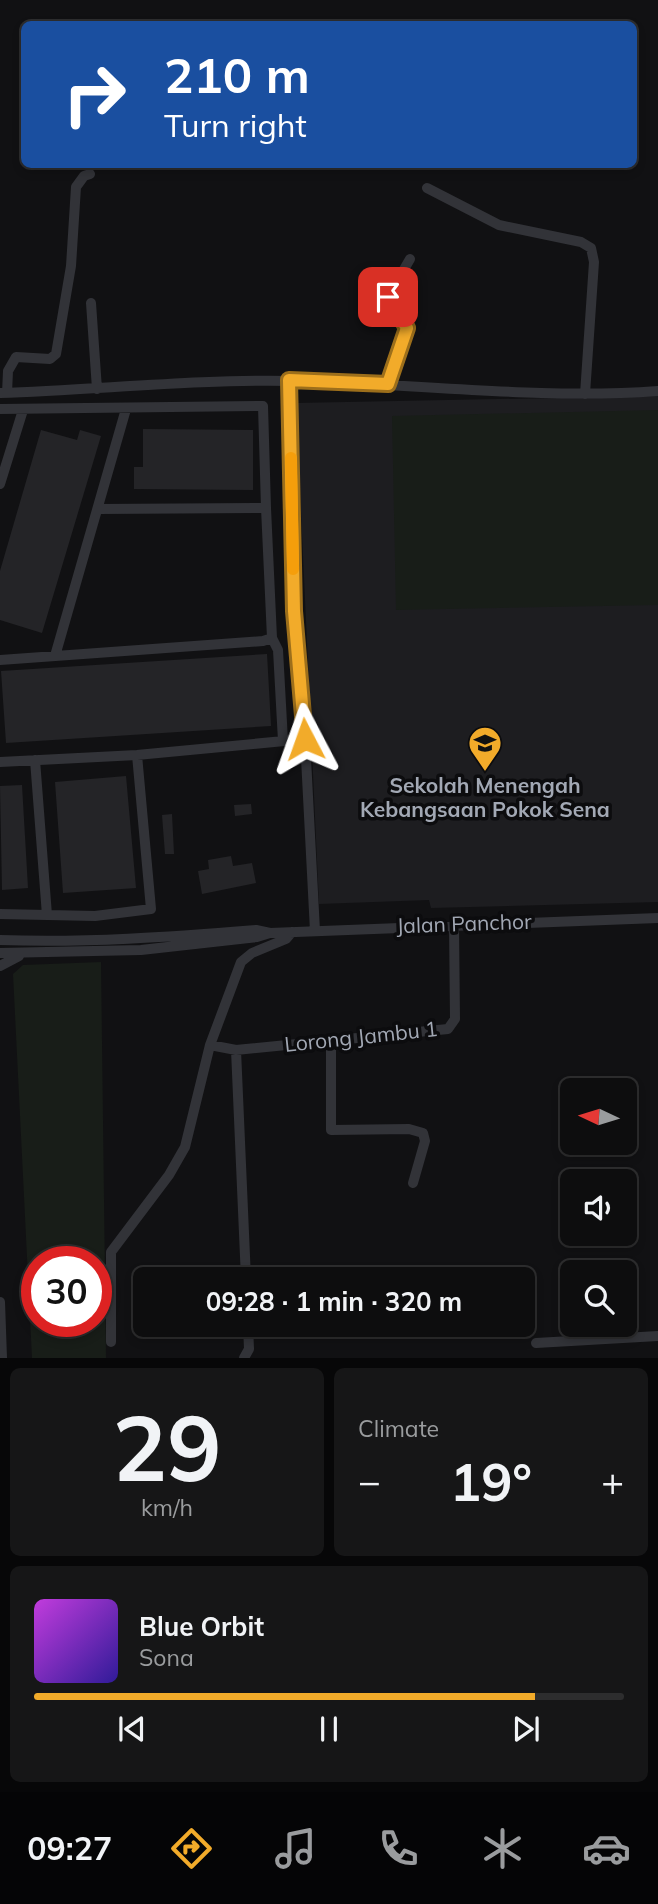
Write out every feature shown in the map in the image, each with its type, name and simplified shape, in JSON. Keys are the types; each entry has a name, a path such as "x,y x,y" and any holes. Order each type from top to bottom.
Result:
{"street":[{"path":"90,174 83,176 76,187 71,266 56,354 50,359 16,357 8,371 4,393 289,380 388,384 491,393 585,394 658,391"},
{"path":"427,188 499,225 581,242 592,248 594,262 585,394"},
{"path":"388,384 407,328 388,297 410,259"},
{"path":"91,303 97,389"},
{"path":"289,380 294,611 305,739 315,931"},
{"path":"0,410 263,406 272,638 278,650 284,741"},
{"path":"55,656 126,409"},
{"path":"0,484 23,410"},
{"path":"98,509 266,508"},
{"path":"0,660 264,641 272,638"},
{"path":"0,762 137,754 305,739"},
{"path":"0,914 95,916 151,909 137,754"},
{"path":"35,760 47,915"},
{"name":"Jalan Panchor","path":"0,953 141,950 257,937 270,933 658,918"},
{"name":"Lorong Jambu 1","path":"210,1045 236,1050 438,1030 453,1026 454,924"},
{"name":"Jalan Panchor","path":"3,941 146,940 256,930 270,933"},
{"path":"111,1342 111,1252 169,1175 185,1147 210,1045 241,962 252,953 286,939 292,932"},
{"path":"0,965 29,953"},
{"path":"331,1040 331,1130 409,1129 423,1133 425,1141 413,1183"},
{"path":"236,1050 245,1267"},
{"path":"0,1302 2,1358"},
{"path":"536,1343 658,1336"},
{"path":"244,1358 249,1349 248,1337"}],"shaded area":[{"name":"Sekolah Menengah Kebangsaan Pokok Sena","path":"658,396 658,902 431,908 429,900 319,904 296,403"},
{"path":"658,410 658,605 396,610 392,416"},
{"path":"101,962 105,1246 26,1246 13,974 23,965"},
{"path":"31,1337 106,1337 106,1358 32,1358"}],"building":[{"path":"143,429 253,430 253,490 134,489 134,467 143,467"},
{"path":"41,430 77,440 80,430 101,436 42,633 0,620 0,571"},
{"path":"267,654 271,726 6,743 1,671"},
{"path":"126,776 136,888 63,893 55,782"},
{"path":"22,785 28,888 2,890 0,786"},
{"path":"251,804 252,814 235,816 234,805"},
{"path":"172,814 174,854 165,854 162,815"},
{"path":"231,856 233,866 252,863 256,883 202,894 198,871 209,869 208,860"}],"slow traffic":[{"path":"291,458 293,569"}],"place":[{"name":"Sekolah Menengah Kebangsaan Pokok Sena","path":"485,773"}],"route":[{"path":"305,739 294,611 289,380 388,384 407,328 388,297"}]}
